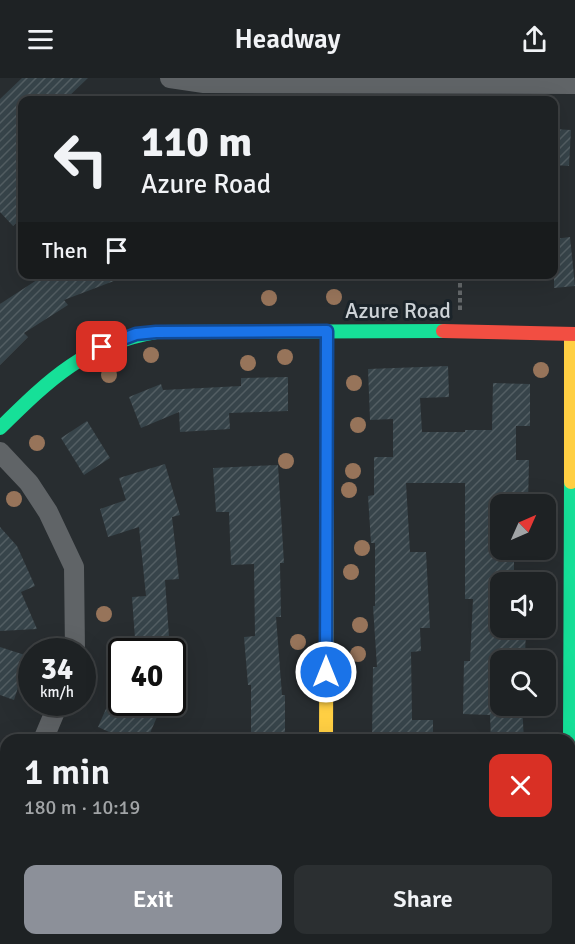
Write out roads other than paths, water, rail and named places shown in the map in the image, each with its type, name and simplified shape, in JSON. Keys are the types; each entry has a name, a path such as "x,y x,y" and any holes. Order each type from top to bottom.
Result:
{"street":[{"path":"170,78 204,83 575,84"},
{"path":"326,734 327,331"},
{"name":"Azure Road","path":"0,428 47,382 74,362 102,347 136,334 156,332 460,331 573,334"},
{"path":"570,734 573,334"},
{"path":"0,452 29,483 48,512 74,567 75,638"},
{"path":"46,734 53,716"}]}
